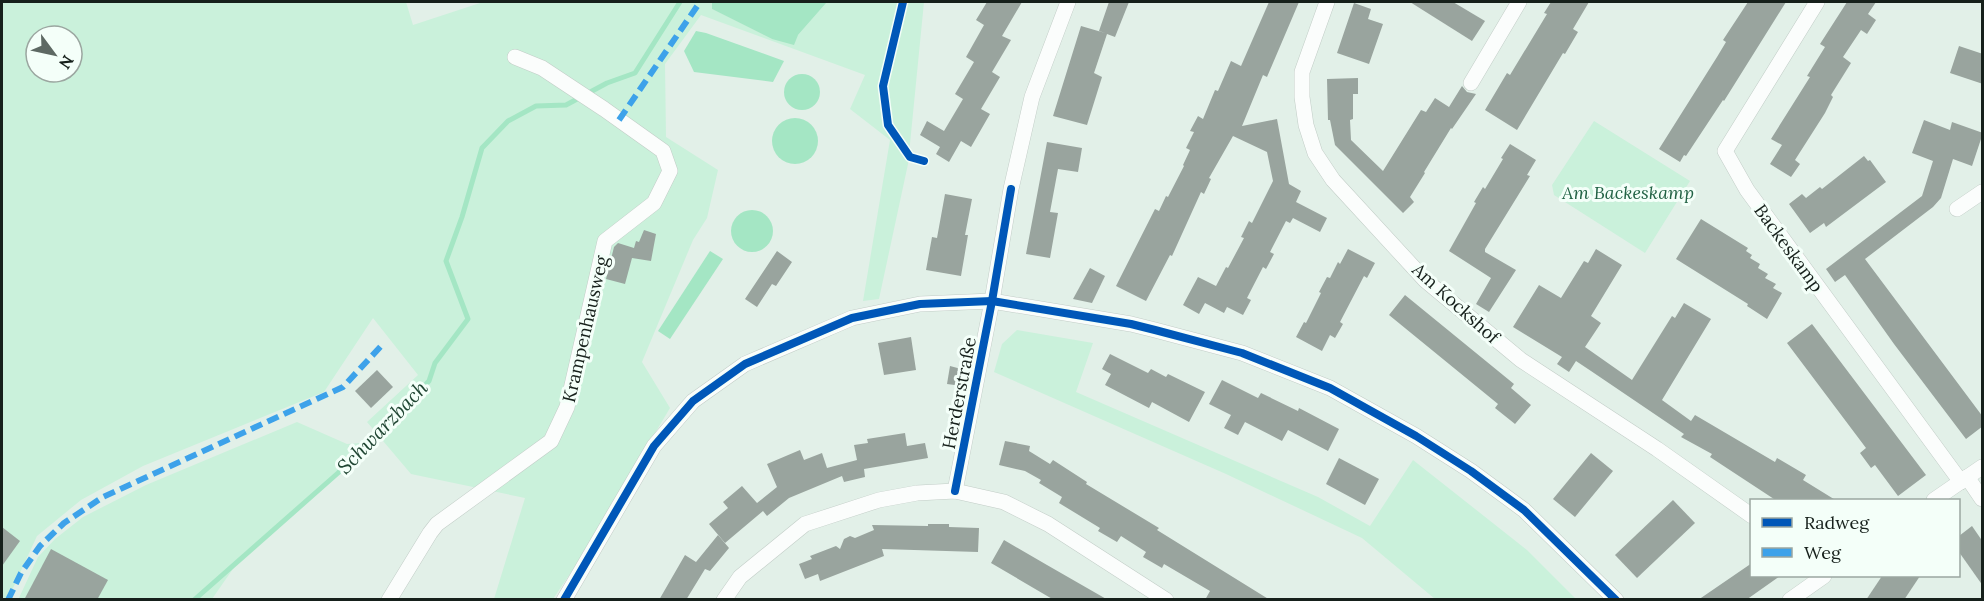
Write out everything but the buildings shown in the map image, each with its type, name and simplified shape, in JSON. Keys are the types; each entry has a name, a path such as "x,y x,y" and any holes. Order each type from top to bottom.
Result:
{"street":[{"name":"Herderstraße","path":"955,491 1011,189 1032,97 1068,2"},
{"name":"Am Kockshof","path":"1327,2 1302,72 1302,97 1306,124 1315,153 1333,180 1425,280 1521,360 1657,448 1750,515"},
{"name":"Backeskamp","path":"1816,2 1725,151 1747,190 1964,479"},
{"path":"1471,83 1513,4"},
{"name":"Krampenhausweg","path":"389,600 437,524 551,441 567,407 605,241 654,203 670,171 663,151 542,68 515,57"},
{"path":"1957,209 1983,192"},
{"path":"564,600 654,446 693,401 745,364 852,318 920,304 992,301 1155,330 1242,353 1330,388 1416,436 1471,471 1524,510 1616,600"},
{"path":"1937,499 1983,466"},
{"path":"1964,479 1983,499"},
{"path":"724,600 740,577 805,524 879,500 917,493 955,491 1004,502 1048,524 1166,600"},
{"path":"1790,600 1823,577"}],"green space":[{"path":"2,2 406,2 413,25 480,2 712,2 712,9 772,39 798,35 827,2 924,2 908,164 879,299 863,301 890,140 850,109 865,75 701,15 665,64 666,137 718,170 707,218 693,240 642,362 670,408 578,562 553,599 494,599 525,498 411,474 367,422 418,375 373,318 324,392 143,466 81,500 37,536 8,599 2,599"},
{"name":"Am Backeskamp","path":"1594,121 1690,181 1645,253 1554,195 1552,185"},
{"path":"1017,330 1093,343 1076,392 1318,497 1370,526 1413,460 1527,550 1576,599 1435,599 1362,538 1226,474 994,372 1002,344"},
{"path":"297,422 347,444 373,442 244,553 212,599 18,600 38,557 55,539 83,517 146,485"}],"shaded area":[{"path":"712,2 827,2 798,35 794,45 772,39 712,9"},
{"path":"696,31 784,61 773,82 694,72 684,51"},
{"path":"802,74 815,79 820,92 815,105 802,110 789,105 784,92 789,79"},
{"path":"795,118 811,125 818,141 811,157 795,164 779,157 772,141 779,125"},
{"path":"752,210 767,216 773,231 767,246 752,252 737,246 731,231 737,216"},
{"path":"710,251 723,259 670,339 658,331"}],"waterway":[{"name":"Schwarzbach","path":"194,600 338,473 429,381 435,363 468,319 446,261 462,217 482,148 508,121 536,106 566,105 607,83 635,73 680,2"}],"marked path":[{"path":"619,120 700,2"},
{"path":"8,600 21,573 40,546 64,523 103,497 343,387 383,344"}],"cycle path":[{"path":"903,2 883,86 888,125 910,157 924,161"},
{"path":"955,491 1011,189"},
{"path":"564,600 654,446 693,401 745,364 852,318 920,304 992,301 1155,330 1242,353 1330,388 1416,436 1471,471 1524,510 1616,600"}]}
